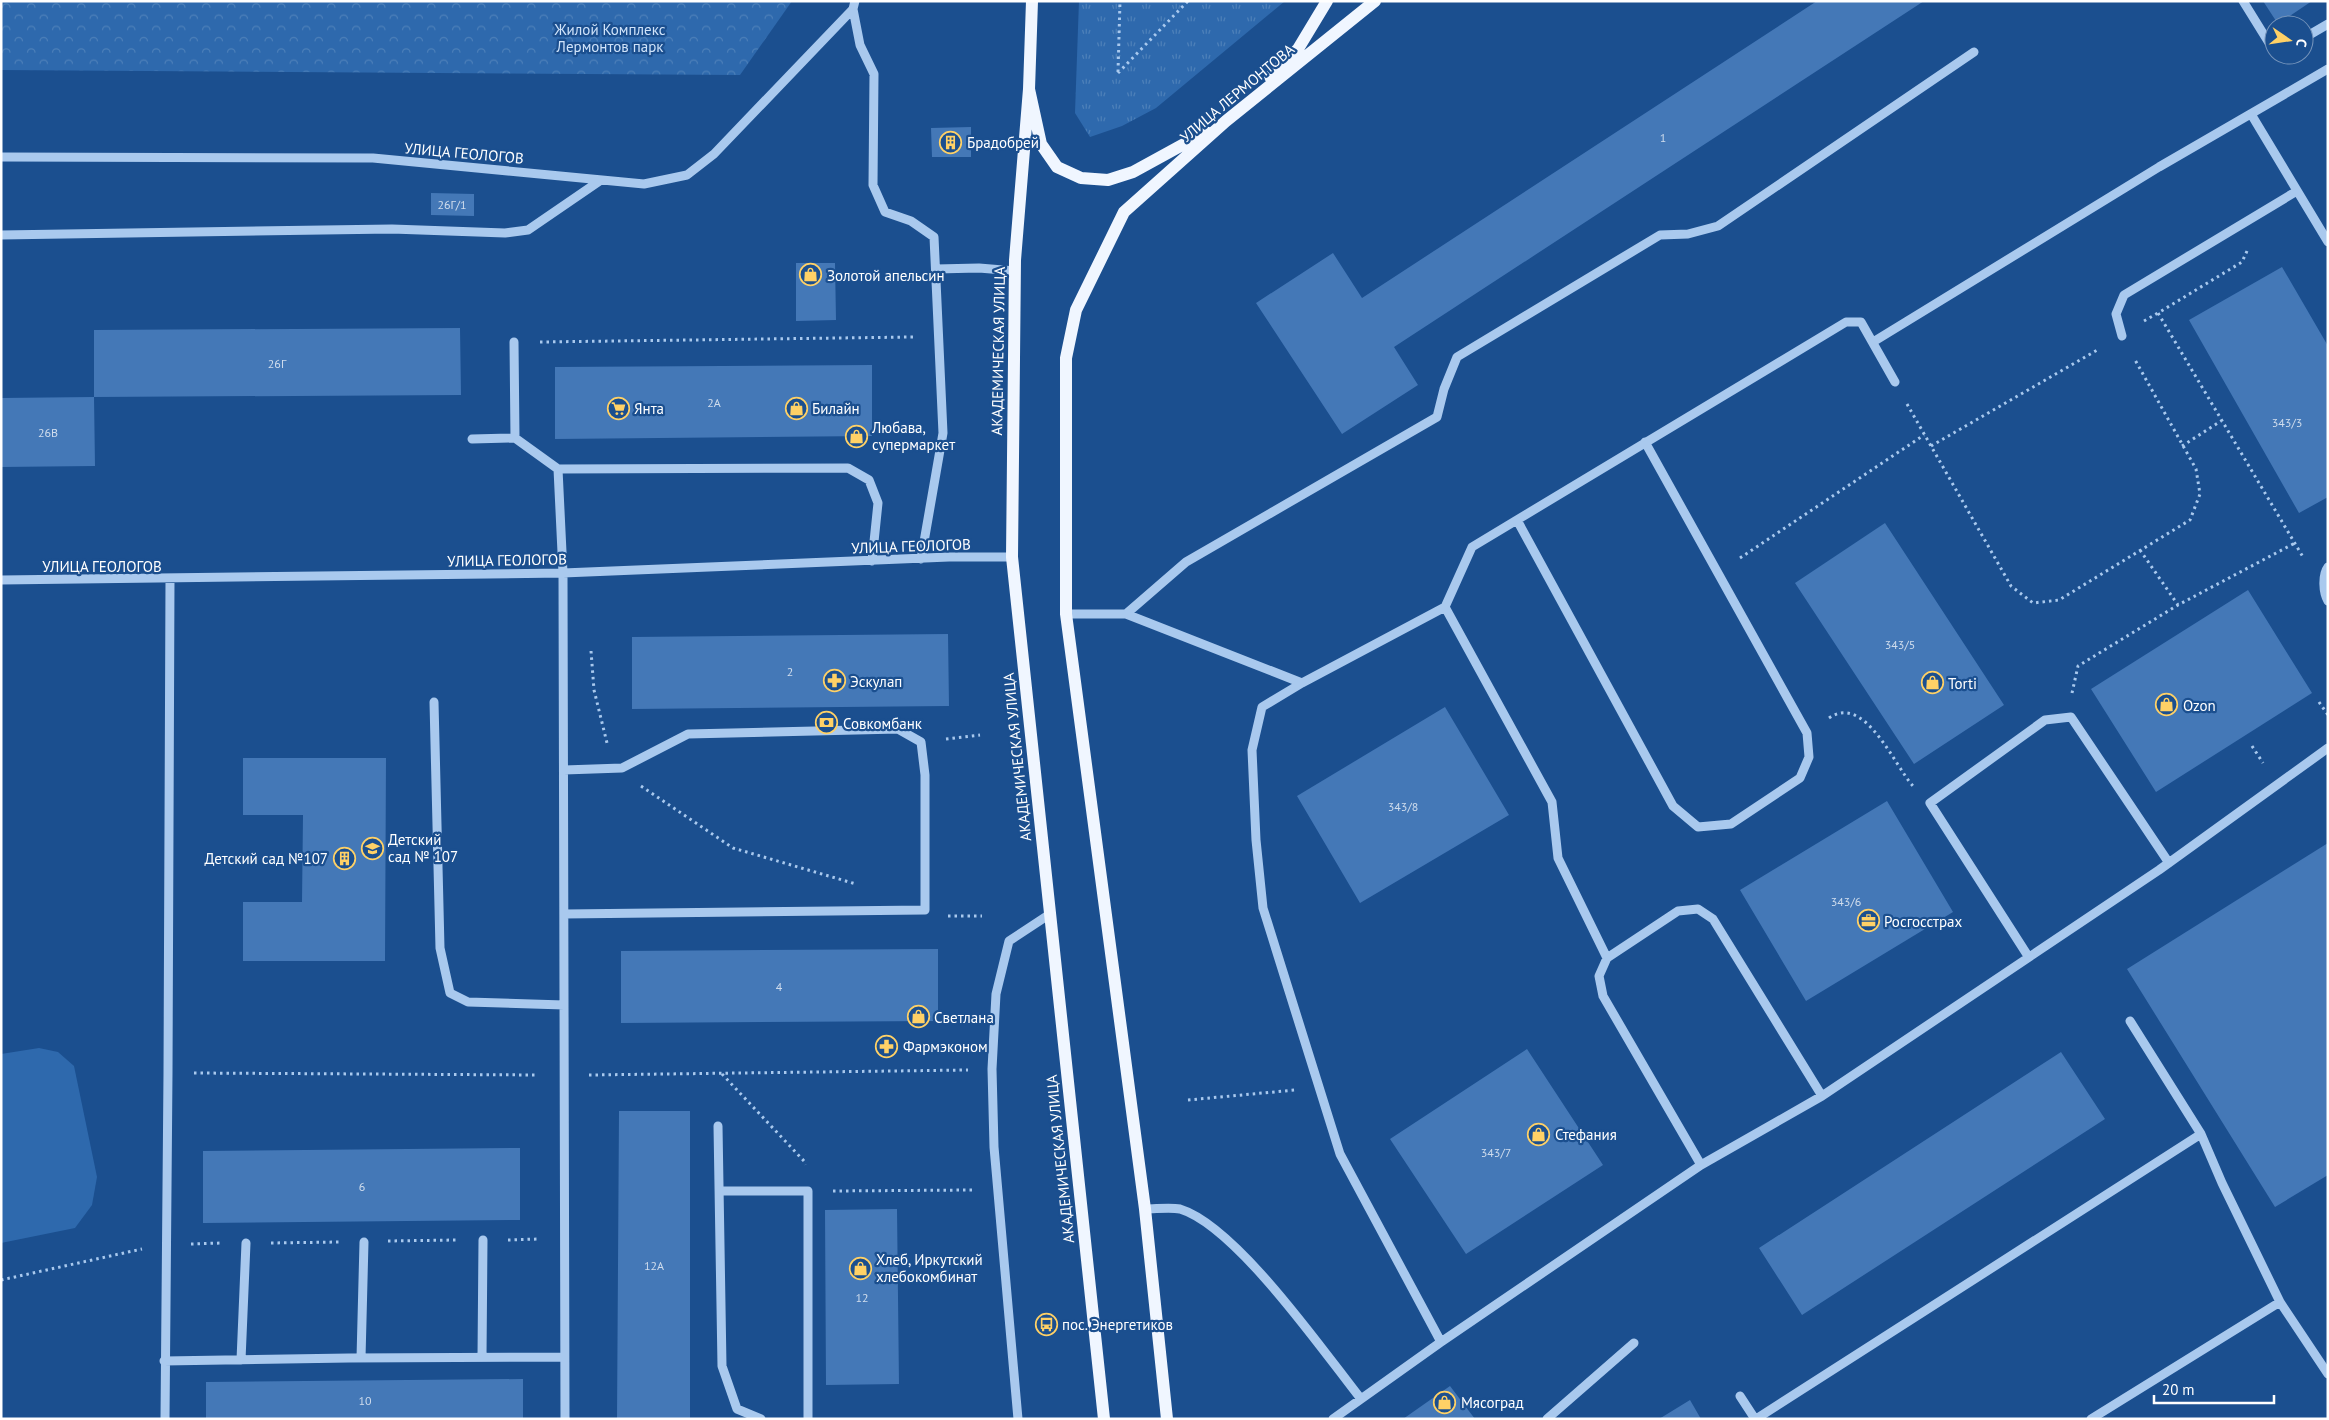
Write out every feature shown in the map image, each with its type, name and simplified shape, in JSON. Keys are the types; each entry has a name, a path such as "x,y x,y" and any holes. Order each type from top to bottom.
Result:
{"main road":[{"path":"1032,1 1029,89 1041,144 1057,167 1081,178 1108,180 1133,172 1226,121 1298,49 1327,1"},
{"name":"УЛИЦА ЛЕРМОНТОВА","path":"1066,614 1066,358 1076,310 1124,212 1226,121 1374,1"},
{"name":"АКАДЕМИЧЕСКАЯ УЛИЦА","path":"1029,89 1015,271 1012,556 1104,1419"},
{"path":"1066,614 1145,1209 1167,1419"}],"street":[{"path":"2243,1 2264,35"},
{"path":"854,5 860,45 874,74 875,139 872,185 885,212 911,221 934,237 943,433 921,560"},
{"name":"УЛИЦА ГЕОЛОГОВ","path":"1,157 373,158 644,184 687,175 714,154 854,5"},
{"path":"2314,32 2328,24"},
{"path":"1126,614 1186,562 1437,417 1444,389 1457,357 1660,235 1688,234 1718,226 1974,52"},
{"path":"1872,342 2159,167 2328,69"},
{"path":"2251,114 2328,242"},
{"path":"1,235 392,229 505,233 528,230 601,180"},
{"path":"2122,336 2116,314 2124,295 2297,191"},
{"path":"936,269 979,268 1015,271"},
{"path":"1441,1342 1340,1154 1263,908 1256,840 1252,750 1262,707 1302,683 1445,607 1472,546 1846,322 1861,322 1894,382"},
{"path":"514,342 515,438"},
{"path":"472,439 515,438 558,469 848,468 869,480 878,503 872,561"},
{"path":"1517,520 1673,806 1698,827 1731,824 1800,778 1809,757 1808,733 1645,442"},
{"path":"558,469 563,573 565,1419"},
{"name":"УЛИЦА ГЕОЛОГОВ","path":"1,580 563,573 1012,556"},
{"path":"2326,599 2325,571 2328,567"},
{"path":"165,1419 170,579"},
{"path":"1445,607 1552,802 1558,858 1607,958"},
{"path":"1066,614 1126,614 1302,683"},
{"path":"434,702 440,948 450,992 468,1002 564,1005"},
{"path":"2028,956 1930,803 2045,720 2071,717 2169,862"},
{"path":"564,770 622,768 688,734 898,729 921,742 925,775 925,910 564,914"},
{"path":"1333,1419 1441,1342 1701,1165 1822,1096 2169,862 2328,748"},
{"path":"1701,1165 1603,996 1599,976 1607,958 1678,910 1698,908 1713,919 1822,1096"},
{"path":"1018,1419 994,1147 992,1070 996,994 1009,941 1050,914"},
{"path":"2130,1021 2201,1134 2222,1183 2280,1302 2328,1374"},
{"path":"718,1126 721,1191 722,1366 737,1409 761,1419"},
{"path":"1740,1396 1756,1419 2201,1134"},
{"path":"721,1191 808,1191 808,1419"},
{"path":"1145,1209 1179,1209 1202,1219 1230,1242 1278,1295 1361,1399"},
{"path":"482,1357 483,1240"},
{"path":"362,1358 364,1242"},
{"path":"241,1360 246,1243"},
{"path":"2091,1419 2280,1302"},
{"path":"1547,1419 1634,1343"},
{"path":"164,1361 564,1357"}],"path":[{"path":"1120,1 1118,73 1188,1"},
{"path":"1931,446 2122,336 2242,262 2247,250 2246,239 2239,225"},
{"path":"2158,313 2295,543 2326,599"},
{"path":"1894,382 2010,586 2033,603 2058,600 2190,520 2200,494 2196,469 2122,336"},
{"path":"514,342 938,337"},
{"path":"2182,446 2222,421"},
{"path":"1718,572 1924,435"},
{"path":"2066,718 2078,666 2178,605 2295,543"},
{"path":"2140,550 2178,605"},
{"path":"563,616 591,647 594,690 614,768 733,848 863,886"},
{"path":"2319,702 2328,715"},
{"path":"1808,733 1833,715 1850,712 1867,722 1902,774"},
{"path":"925,910 943,916 982,916"},
{"path":"722,1074 804,1161 808,1191 997,1190"},
{"path":"1188,1100 1319,1088"},
{"path":"1,1280 167,1244"}],"green space":[{"name":"Жилой Комплекс Лермонтов парк","path":"1,1 792,1 740,75 1,70"},
{"path":"1079,1 1285,1 1156,108 1122,126 1090,137 1075,113"},
{"path":"39,1048 58,1052 74,1066 97,1177 92,1205 75,1228 1,1243 1,1054"}],"building":[{"path":"1817,1 1924,1 1394,347 1418,385 1342,434 1256,303 1333,253 1362,298"},
{"path":"2263,1 2312,1 2291,15 2272,15"},
{"name":"Брадобрей","path":"971,127 971,157 932,157 931,128"},
{"path":"431,193 474,194 474,216 431,215"},
{"path":"796,263 835,263 836,320 796,321"},
{"path":"2282,267 2328,346 2328,497 2299,513 2189,320"},
{"path":"460,328 461,395 94,397 94,330"},
{"path":"872,365 872,436 555,439 555,367"},
{"path":"94,397 95,466 1,467 1,398"},
{"path":"1885,523 2004,705 1914,764 1795,583"},
{"path":"2248,590 2312,693 2156,792 2091,689"},
{"path":"948,634 949,706 632,709 632,637"},
{"path":"1445,707 1509,815 1360,903 1297,796"},
{"name":"Детский сад №107","path":"243,758 386,758 385,961 243,961 243,902 302,902 303,815 243,815"},
{"path":"1887,801 1953,912 1806,1001 1740,890"},
{"path":"2328,843 2328,1175 2275,1207 2127,969"},
{"path":"938,949 938,1021 621,1023 621,951"},
{"path":"1527,1049 1603,1165 1466,1254 1390,1139"},
{"path":"2061,1052 2105,1119 1802,1315 1759,1248"},
{"path":"619,1111 690,1111 690,1419 617,1419"},
{"path":"520,1148 520,1220 203,1223 203,1151"},
{"path":"897,1209 899,1384 826,1385 825,1210"},
{"path":"523,1379 523,1419 206,1419 206,1382"},
{"name":"Мясоград","path":"1450,1386 1475,1419 1403,1419"},
{"path":"1690,1400 1701,1419 1659,1419"}],"place":[{"name":"Брадобрей","path":"951,142"},
{"name":"Золотой апельсин","path":"811,275"},
{"name":"Янта","path":"618,408"},
{"name":"Билайн","path":"796,408"},
{"name":"Любава, супермаркет","path":"856,436"},
{"name":"Эскулап","path":"834,681"},
{"name":"Torti","path":"1932,683"},
{"name":"Ozon","path":"2167,705"},
{"name":"Совкомбанк","path":"827,723"},
{"name":"Детский сад № 107","path":"372,848"},
{"name":"Детский сад №107","path":"344,858"},
{"name":"Росгосстрах","path":"1868,921"},
{"name":"Светлана","path":"918,1017"},
{"name":"Фармэконом","path":"887,1046"},
{"name":"Стефания","path":"1539,1134"},
{"name":"Хлеб, Иркутский хлебокомбинат","path":"860,1268"},
{"name":"пос. Энергетиков","path":"1046,1324"},
{"name":"Мясоград","path":"1445,1402"}]}
